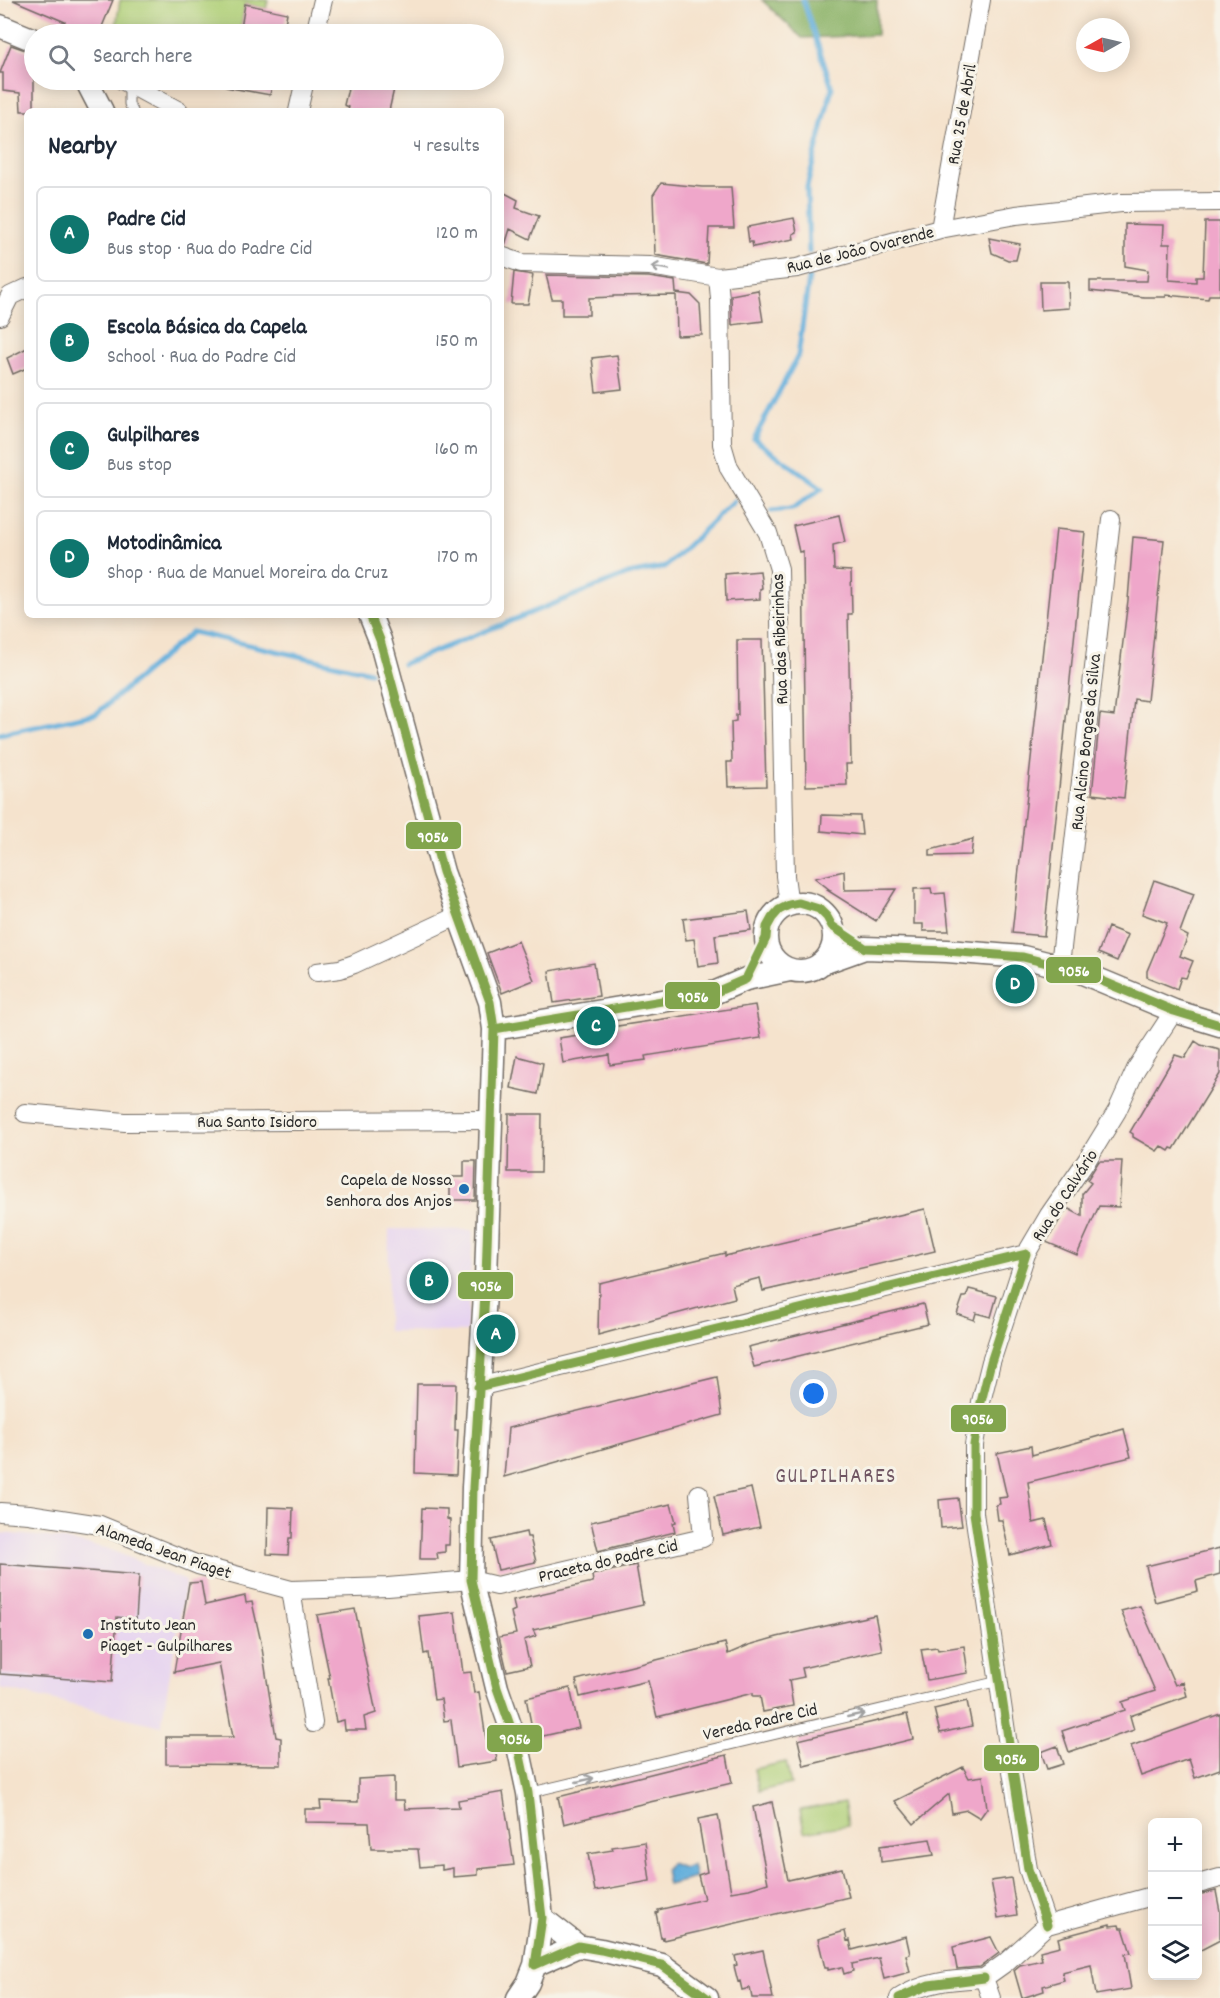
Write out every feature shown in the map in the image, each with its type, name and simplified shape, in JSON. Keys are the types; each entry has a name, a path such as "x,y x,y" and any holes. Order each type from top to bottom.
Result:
{"street":[{"path":"317,24 322,0"},
{"name":"Rua 25 de Abril","path":"940,229 981,0"},
{"path":"0,26 24,36"},
{"path":"91,90 100,108"},
{"path":"141,90 174,108"},
{"path":"299,108 303,90"},
{"name":"Rua de João Ovarende","path":"504,257 521,263 650,266 718,277 797,268 940,229 1016,215 1121,203 1220,202"},
{"name":"Rua das Ribeirinhas","path":"718,277 722,444 729,468 768,533 779,569 785,876 789,905"},
{"path":"0,316 10,296 24,289"},
{"name":"Rua Alcino Borges da Silva","path":"1060,965 1111,519"},
{"path":"371,618 380,640 443,872 490,1002 494,1029 486,1278 478,1387 471,1580 497,1688 519,1751 528,1793 542,1918 535,1965 528,1983 518,1998"},
{"path":"790,970 773,958 766,938 767,927 779,910 799,903 819,909 832,926 834,937 832,947 828,957 820,964"},
{"path":"317,972 340,969 354,964 459,915"},
{"path":"832,926 865,948"},
{"path":"746,979 766,938"},
{"path":"494,1029 716,992 746,979 790,970 811,969 865,948 1023,957 1060,965 1174,1011 1220,1025"},
{"name":"Rua do Calvário","path":"1047,1925 1028,1869 999,1681 974,1514 974,1445 981,1401 991,1362 1026,1254 1117,1112 1136,1069 1174,1011"},
{"name":"Rua Santo Isidoro","path":"25,1113 125,1122 490,1120"},
{"path":"478,1387 1026,1254"},
{"name":"Praceta do Padre Cid","path":"471,1580 497,1586 703,1538 699,1494"},
{"name":"Alameda Jean Piaget","path":"0,1512 100,1525 198,1565 291,1590 388,1587 471,1580"},
{"path":"291,1590 313,1723"},
{"path":"1202,1883 1220,1878"},
{"path":"899,1998 910,1991 941,1981 984,1978 1005,1963 1047,1925 1148,1897"},
{"path":"542,1918 578,1946 662,1965 707,1998"},
{"path":"535,1965 578,1946"},
{"path":"984,1978 991,1998"}],"lane":[{"path":"127,90 131,108"},
{"name":"Vereda Padre Cid","path":"528,1793 999,1681"}],"shaded area":[{"path":"389,1229 473,1230 467,1332 387,1331"},
{"name":"Instituto Jean Piaget - Gulpilhares","path":"0,1533 46,1537 106,1548 186,1581 161,1726 0,1688"}],"green space":[{"path":"120,0 268,0 266,9 245,4 242,24 116,24"},
{"path":"762,0 877,0 877,35 802,38"},
{"path":"786,1762 791,1784 759,1791 754,1769"},
{"path":"844,1802 848,1825 804,1832 800,1810"}],"water":[{"path":"670,1863 684,1868 692,1865 695,1878 668,1885 665,1870"}],"building":[{"path":"13,0 113,0 103,24 64,24 65,22"},
{"path":"245,4 287,13 285,24 242,24"},
{"path":"11,45 24,50 24,90 34,90 34,108 24,108 24,111 21,111 20,93 3,91 3,73 0,73"},
{"path":"242,90 271,90 270,95"},
{"path":"348,90 394,90 390,108 349,108 344,105"},
{"path":"661,183 731,187 734,228 709,228 707,264 655,255 653,195"},
{"path":"504,193 518,200 516,208 539,216 530,239 510,229 505,245"},
{"path":"794,218 797,232 793,234 794,239 753,247 752,242 749,242 747,227"},
{"path":"1205,222 1220,222 1220,295 1209,295 1208,299 1166,295 1166,297 1144,297 1090,291 1090,281 1147,281 1148,270 1125,266 1125,224 1164,225 1163,244 1170,244 1169,280 1196,282 1196,277 1203,277"},
{"path":"989,238 1020,244 1016,260 1008,260 992,253"},
{"path":"514,272 533,275 528,304 511,304"},
{"path":"546,275 649,277 675,281 676,293 691,295 700,304 702,335 677,336 676,295 589,298 589,315 562,315 562,299 552,299"},
{"path":"1040,282 1068,282 1069,308 1041,310"},
{"path":"758,290 763,321 732,325 731,295"},
{"path":"24,350 24,369 13,374 7,358"},
{"path":"617,355 622,389 596,392 592,358"},
{"path":"839,515 845,542 833,545 834,570 851,571 852,614 848,614 851,764 846,764 847,785 806,786 803,551 799,552 793,526"},
{"path":"1056,529 1085,532 1044,936 1012,933"},
{"path":"1133,537 1164,540 1147,701 1134,699 1124,798 1092,794 1100,714 1114,716"},
{"path":"760,571 762,588 760,599 726,601 725,574"},
{"path":"737,640 762,640 766,786 728,787 727,762 732,762 731,722 736,721 736,715 738,715"},
{"path":"822,815 860,816 862,835 821,831"},
{"path":"973,839 971,855 930,856 930,850"},
{"path":"844,871 845,890 896,889 876,921 827,890 830,890 815,878"},
{"path":"1154,880 1194,894 1180,932 1188,936 1180,956 1193,961 1186,978 1181,977 1177,989 1147,977 1147,971 1167,923 1142,914"},
{"path":"931,888 932,894 945,893 949,931 923,931 923,924 914,924 914,889"},
{"path":"748,911 751,930 715,935 718,963 698,966 694,939 686,940 683,919"},
{"path":"1108,927 1128,935 1117,961 1098,953"},
{"path":"518,941 534,980 502,993 487,953"},
{"path":"594,963 599,996 554,1003 549,971"},
{"path":"755,1005 761,1038 645,1056 646,1060 610,1065 609,1055 563,1063 559,1038 605,1031 605,1028"},
{"path":"1195,1041 1220,1050 1220,1074 1174,1149 1171,1148 1169,1151 1161,1146 1157,1151 1133,1137 1130,1132 1175,1055 1185,1058"},
{"path":"517,1056 543,1063 538,1094 511,1088"},
{"path":"509,1114 542,1114 541,1172 508,1172"},
{"name":"Capela de Nossa Senhora dos Anjos","path":"464,1161 476,1161 475,1200 450,1200 450,1177 464,1177"},
{"path":"1099,1161 1122,1161 1119,1207 1099,1206 1077,1255 1046,1242 1067,1208 1082,1216 1082,1194 1091,1183 1087,1180"},
{"path":"925,1209 935,1251 763,1291 760,1278 732,1285 735,1298 598,1335 599,1283"},
{"path":"969,1289 997,1296 991,1317 976,1313 974,1320 957,1314 963,1297 966,1297"},
{"path":"923,1304 928,1324 754,1367 748,1347"},
{"path":"717,1377 722,1415 504,1477 508,1428"},
{"path":"417,1384 456,1384 455,1430 458,1430 456,1475 415,1473"},
{"path":"1124,1429 1131,1457 1028,1482 1033,1523 1046,1520 1052,1544 1010,1555 1002,1520 998,1520 996,1505 1000,1504 999,1498 1007,1497 997,1453 1031,1446 1032,1455"},
{"path":"751,1488 760,1527 723,1535 714,1496"},
{"path":"958,1498 962,1526 941,1528 939,1500"},
{"path":"671,1504 676,1522 673,1523 675,1532 598,1551 591,1522"},
{"path":"268,1507 293,1508 292,1538 289,1538 288,1555 267,1554"},
{"path":"422,1508 447,1509 447,1519 450,1520 449,1545 445,1545 445,1552 437,1553 438,1559 420,1559"},
{"path":"526,1532 527,1537 530,1537 536,1562 498,1570 491,1540"},
{"path":"1220,1548 1220,1574 1196,1581 1198,1591 1155,1602 1146,1566"},
{"path":"0,1564 139,1575 136,1619 117,1617 112,1682 0,1674"},
{"path":"636,1565 643,1605 533,1630 536,1636 524,1640 530,1666 507,1671 499,1637 516,1634 511,1612 515,1610 513,1600 593,1582 592,1575"},
{"path":"201,1582 205,1605 245,1596 246,1603 252,1602 261,1642 276,1737 281,1738 281,1765 166,1764 166,1737 233,1737 219,1663 174,1672 189,1583"},
{"path":"1140,1606 1175,1685 1183,1682 1187,1696 1130,1716 1134,1730 1069,1752 1062,1731 1125,1710 1122,1702 1155,1691 1121,1611"},
{"path":"355,1609 376,1713 364,1717 366,1730 345,1730 344,1720 336,1722 317,1615"},
{"path":"455,1612 463,1673 471,1672 474,1693 479,1692 486,1739 494,1738 497,1761 457,1767 451,1720 444,1721 441,1699 434,1700 428,1653 424,1654 419,1616"},
{"path":"875,1615 882,1650 802,1668 804,1677 789,1680 793,1706 763,1712 760,1696 753,1696 753,1693 657,1717 648,1681 580,1697 576,1680 725,1643 728,1654 777,1637"},
{"path":"964,1646 968,1673 927,1680 921,1649 937,1647 938,1650"},
{"path":"570,1688 579,1728 534,1738 526,1698"},
{"path":"967,1701 972,1726 940,1733 934,1709"},
{"path":"907,1714 913,1739 804,1766 798,1740"},
{"path":"1220,1714 1220,1769 1195,1778 1189,1759 1141,1776 1131,1746"},
{"path":"1057,1746 1063,1764 1047,1769 1041,1752"},
{"path":"727,1755 732,1783 564,1824 558,1797"},
{"path":"963,1767 969,1778 983,1776 987,1808 980,1818 967,1810 952,1813 949,1794 914,1824 895,1801"},
{"path":"394,1777 394,1800 404,1800 405,1809 459,1807 458,1800 503,1792 514,1865 478,1869 478,1875 453,1877 453,1868 442,1870 442,1865 420,1867 418,1849 371,1849 369,1823 305,1822 305,1809 321,1809 320,1801 358,1802 358,1779"},
{"path":"772,1802 788,1880 842,1868 849,1897 663,1940 656,1913 658,1910 704,1899 698,1875 707,1872 698,1819 718,1815 731,1892 749,1889 768,1883 753,1807"},
{"path":"930,1839 934,1855 881,1862 880,1846"},
{"path":"645,1842 650,1881 595,1891 588,1854 613,1850 612,1847"},
{"path":"1011,1878 1017,1915 998,1918 991,1881"},
{"path":"1216,1891 1220,1911 1220,1940 1202,1949 1202,1926 1202,1894"},
{"path":"1110,1924 1110,1926 1119,1925 1123,1928 1131,1953 1125,1954 1131,1989 1096,1995 1091,1965 1062,1972 1064,1980 1043,1986 1044,1991 1022,1998 1014,1970 1020,1965 1042,1960 1040,1951 1060,1946 1058,1938"},
{"path":"845,1931 852,1950 906,1936 910,1954 906,1955 910,1972 884,1979 879,1958 852,1964 853,1971 844,1974 842,1967 828,1970 825,1968 818,1939"},
{"path":"991,1937 999,1953 980,1967 957,1969 953,1947"},
{"path":"763,1950 773,1998 752,1998 750,1988 742,1990 740,1981 738,1982 734,1966 737,1965 735,1956"}],"waterway":[{"path":"803,0 832,88 807,187 809,252"},
{"path":"771,511 792,509 822,488 754,439 798,356 809,278"},
{"path":"403,664 628,574 665,567 734,501"},
{"path":"0,734 96,714 192,632 370,672"}],"transit line":[{"name":"9056","path":"371,618 380,640 443,872 490,1002 494,1029 486,1278 473,1487 471,1580 497,1688 519,1751 528,1793 542,1918 535,1965"},
{"name":"9056","path":"494,1029 716,992 746,979 766,938 767,927 772,918 779,910 799,903 819,909 832,926 865,948 1023,957 1078,971 1174,1011 1220,1025"},
{"name":"9056","path":"1026,1254 991,1362 981,1402 974,1445 974,1513 1028,1869 1047,1925"},
{"name":"9056","path":"478,1387 1026,1254"},
{"name":"9056","path":"535,1965 578,1946 601,1950 662,1965 707,1998"},
{"name":"9056","path":"899,1998 929,1985 984,1978"}],"place":[{"name":"Motodinâmica","path":"1015,984"},
{"name":"Gulpilhares","path":"596,1026"},
{"name":"Capela de Nossa Senhora dos Anjos","path":"464,1189"},
{"name":"Escola Básica da Capela","path":"429,1281"},
{"name":"Padre Cid","path":"496,1334"},
{"name":"Instituto Jean Piaget - Gulpilhares","path":"88,1634"}],"district":[{"name":"GULPILHARES","path":"836,1475"}]}
